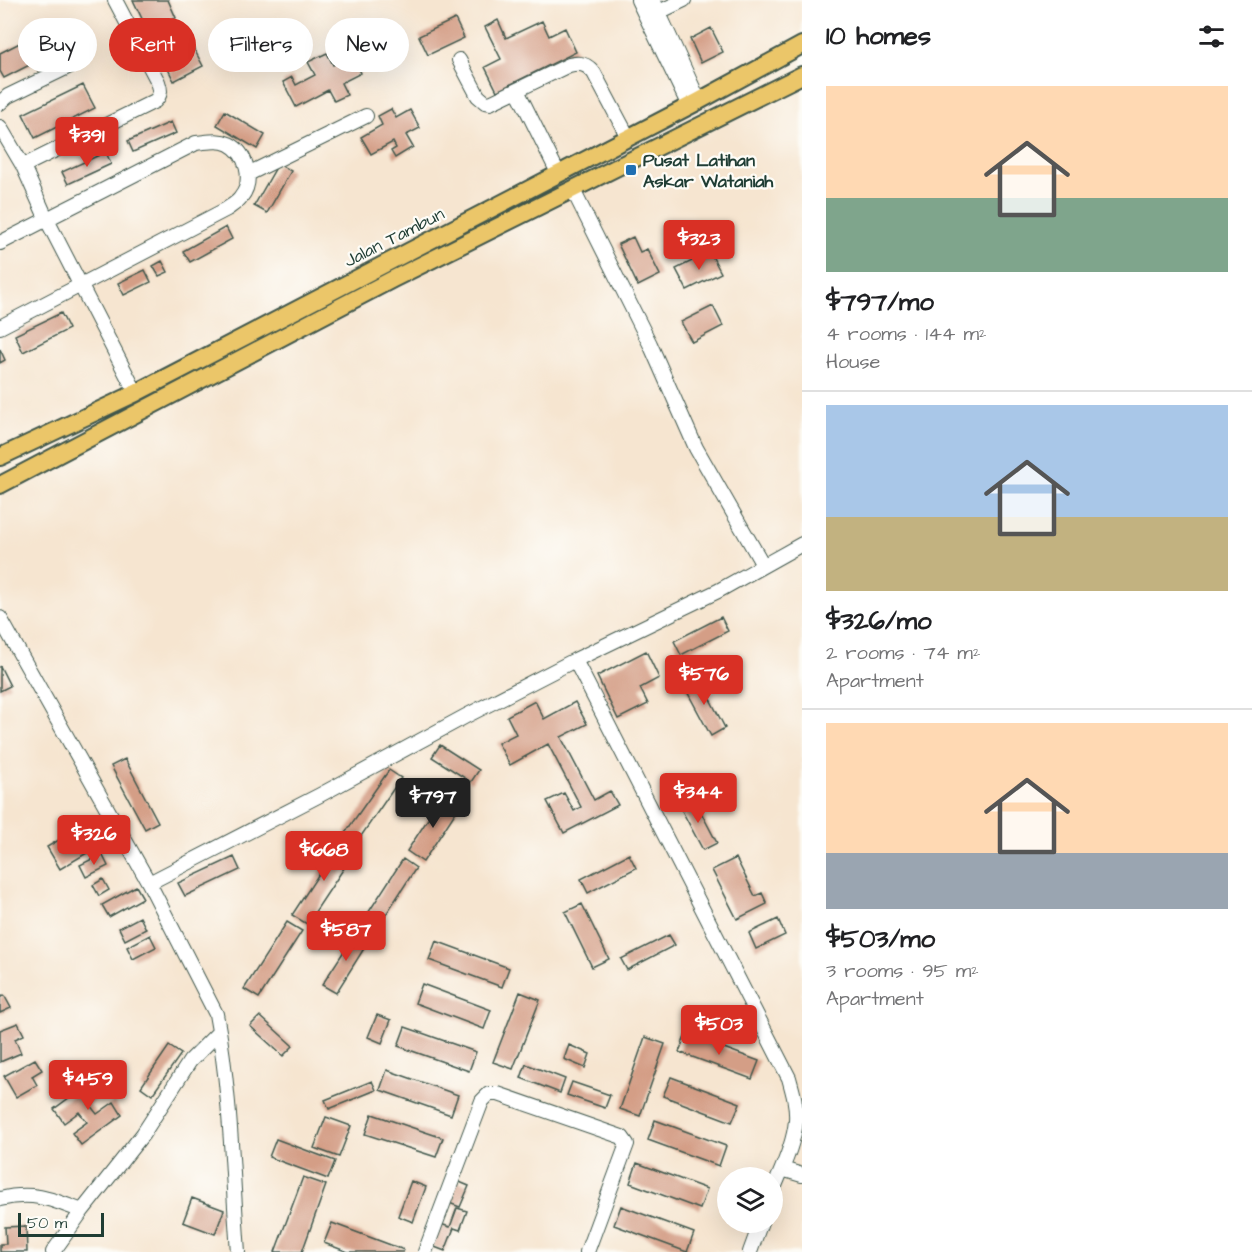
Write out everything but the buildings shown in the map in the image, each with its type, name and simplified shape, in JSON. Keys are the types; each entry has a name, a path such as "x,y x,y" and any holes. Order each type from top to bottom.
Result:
{"main road":[{"name":"Jalan Tambun","path":"0,457 136,393 558,173 695,105 802,45"},
{"name":"Jalan Tambun","path":"0,485 393,279 796,78"},
{"path":"628,163 645,146 679,126 695,105 721,105 765,84 796,78"}],"lane":[{"path":"23,166 159,97 158,82 115,0"},
{"path":"638,0 695,105"},
{"path":"684,0 656,6 695,105"},
{"path":"459,60 478,96 485,102 494,102 569,65 580,63 586,65 594,73 628,138"},
{"path":"0,103 8,96 58,72"},
{"path":"517,90 558,173"},
{"path":"248,174 366,116"},
{"path":"0,127 23,166 47,220 136,393"},
{"path":"0,243 196,143 216,141 229,145 238,151 244,160 248,174 247,186 242,197 227,209 0,327"},
{"path":"573,190 650,344 696,448 764,565"},
{"path":"149,883 575,660 718,591 802,544"},
{"path":"0,618 149,883 216,1014 228,1107 238,1252"},
{"path":"575,660 789,1078 795,1098 796,1120 792,1141 783,1167"},
{"path":"53,1252 82,1211 143,1134 190,1061 219,1032"},
{"path":"425,1252 482,1101 489,1094 498,1094 622,1137 627,1144 587,1252"},
{"path":"783,1169 802,1175"},
{"path":"0,1199 29,1195 47,1198 82,1211"},
{"path":"750,1252 757,1233"}],"place":[{"name":"Pusat Latihan Askar Wataniah","path":"631,170"}]}
